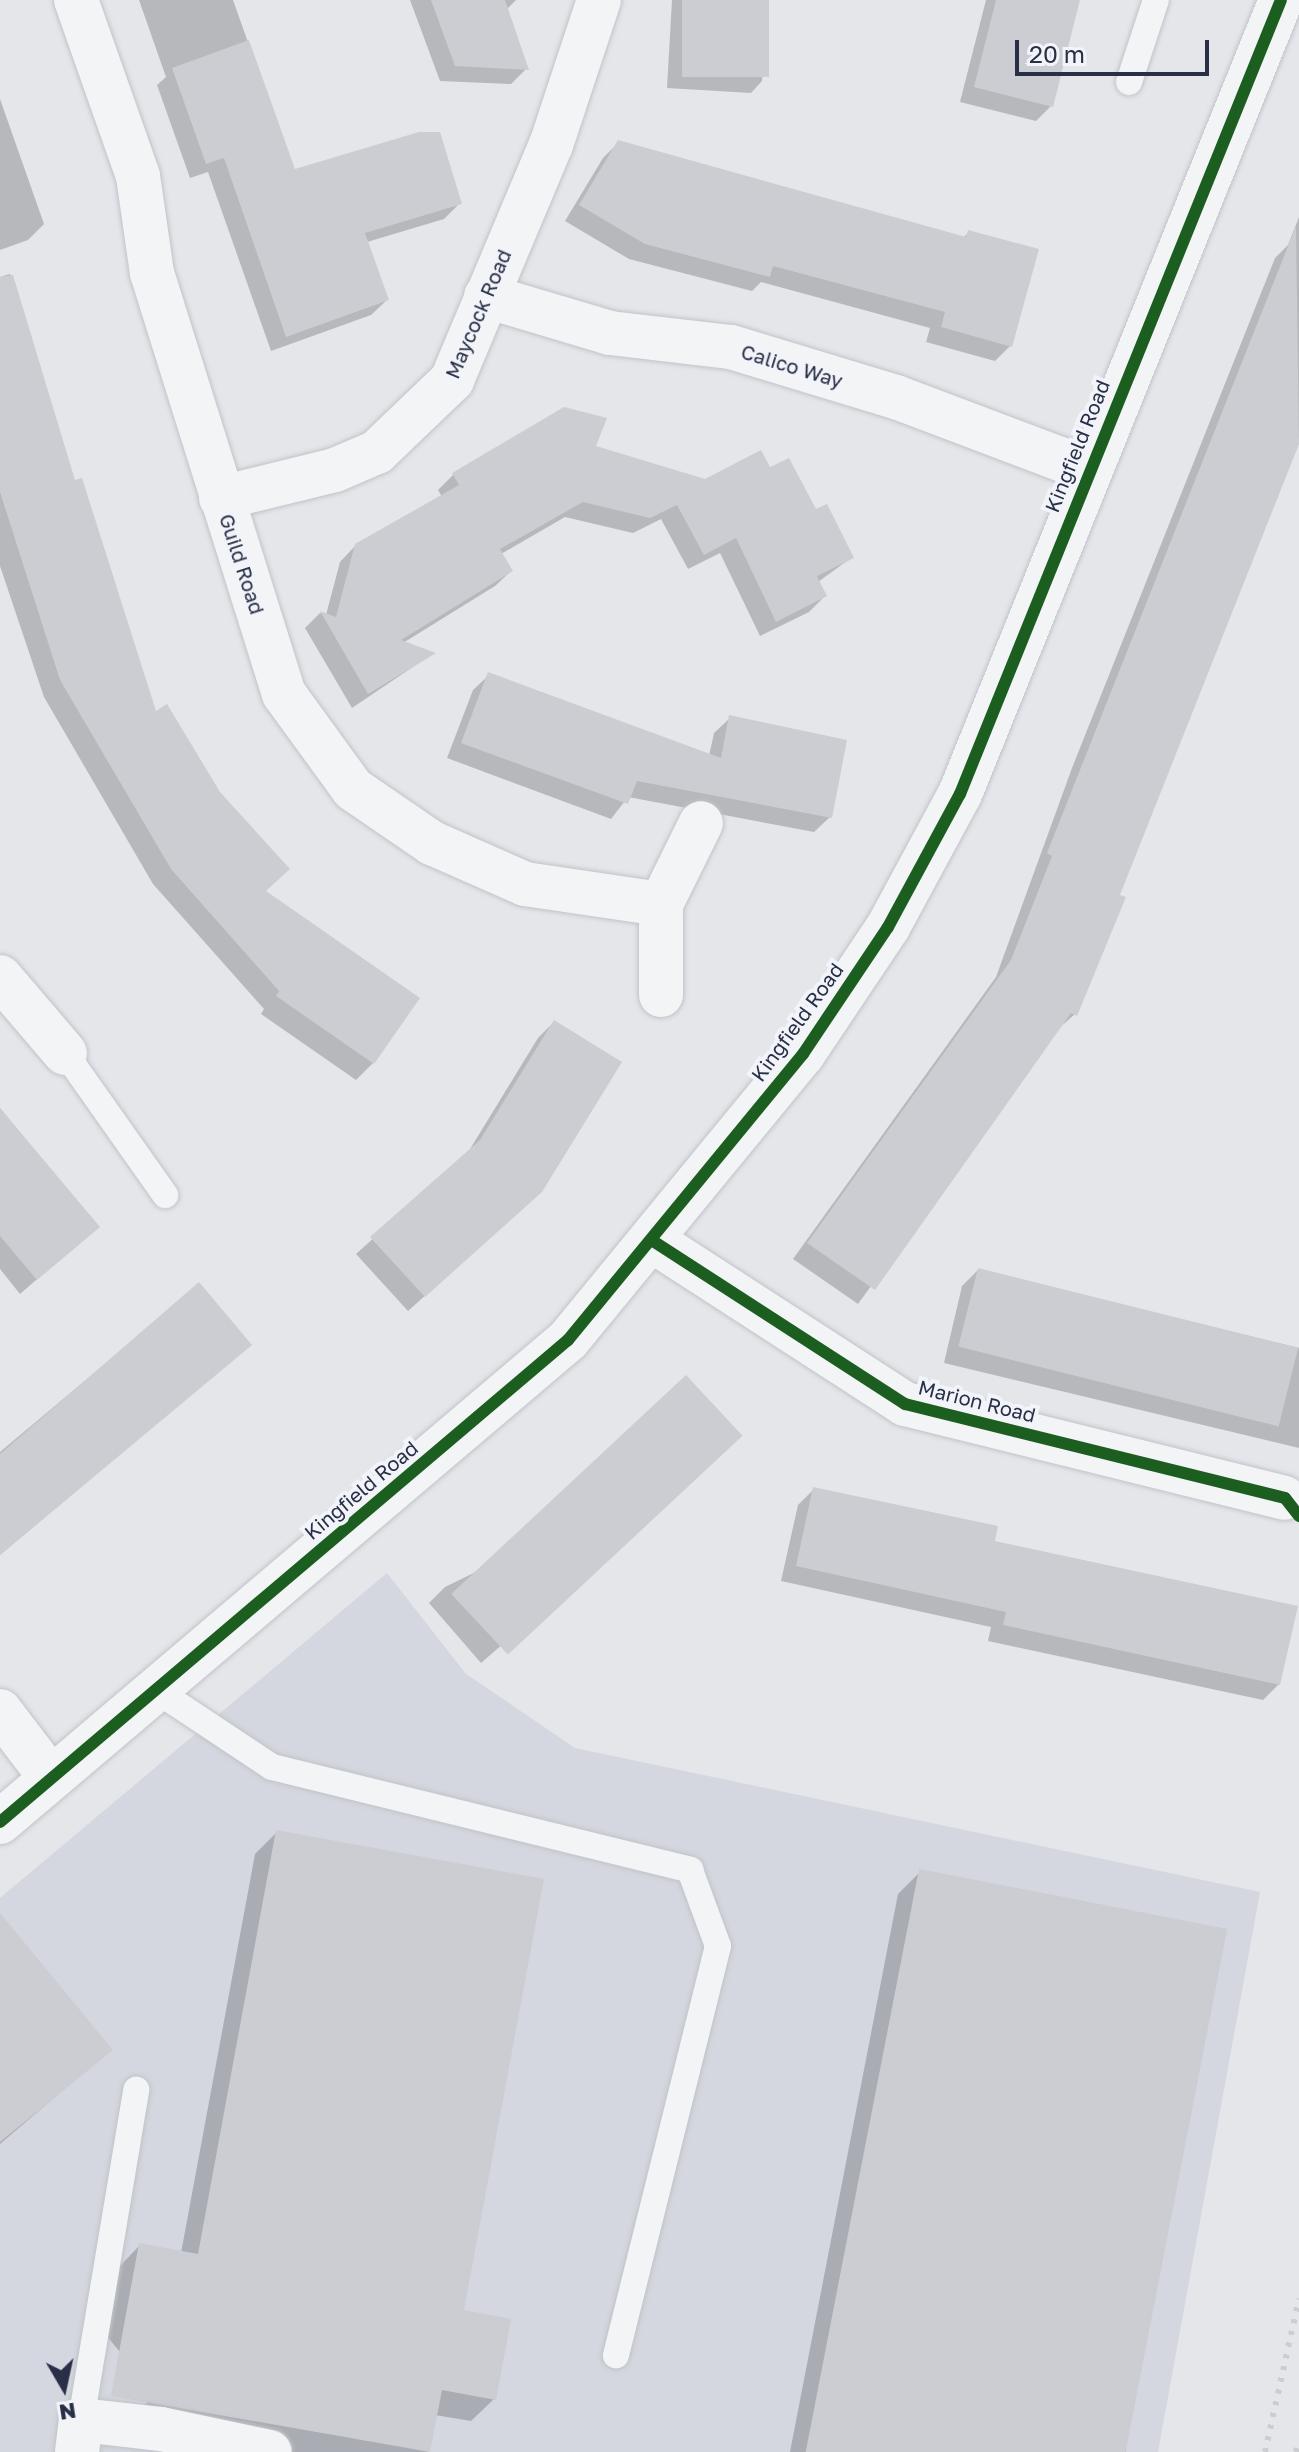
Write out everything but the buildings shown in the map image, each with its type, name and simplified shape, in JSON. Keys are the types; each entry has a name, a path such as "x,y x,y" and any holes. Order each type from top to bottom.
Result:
{"street":[{"name":"Guild Road","path":"76,0 138,176 152,273 284,694 353,789 432,843 525,884 661,904"},
{"name":"Maycock Road","path":"221,498 335,470 377,452 452,380 551,145 599,0"},
{"name":"Kingfield Road","path":"0,1822 568,1340 653,1241 803,1054 888,927 960,794 1281,0"},
{"name":"Calico Way","path":"486,296 610,333 731,347 896,397 1089,470"},
{"path":"661,995 661,904 701,823"},
{"path":"0,977 65,1053"},
{"name":"Marion Road","path":"653,1241 905,1404 1285,1498"},
{"path":"0,1711 51,1778"},
{"path":"79,2436 161,2429 270,2452"}],"lane":[{"path":"1129,82 1156,0"},
{"path":"65,1053 165,1195"},
{"path":"156,1690 272,1767 690,1870 718,1946 616,2356"},
{"path":"79,2436 136,2090"}],"shaded area":[{"path":"387,1573 466,1674 575,1748 1260,1892 1158,2452 0,2452 0,1898"}],"railway":[{"path":"1265,2452 1299,2299"},
{"path":"1296,2452 1299,2441"}],"cycle path":[{"path":"0,1822 568,1340 803,1054 888,927 960,794 1281,0"},
{"path":"653,1241 905,1404 1285,1498 1299,1516"}]}
